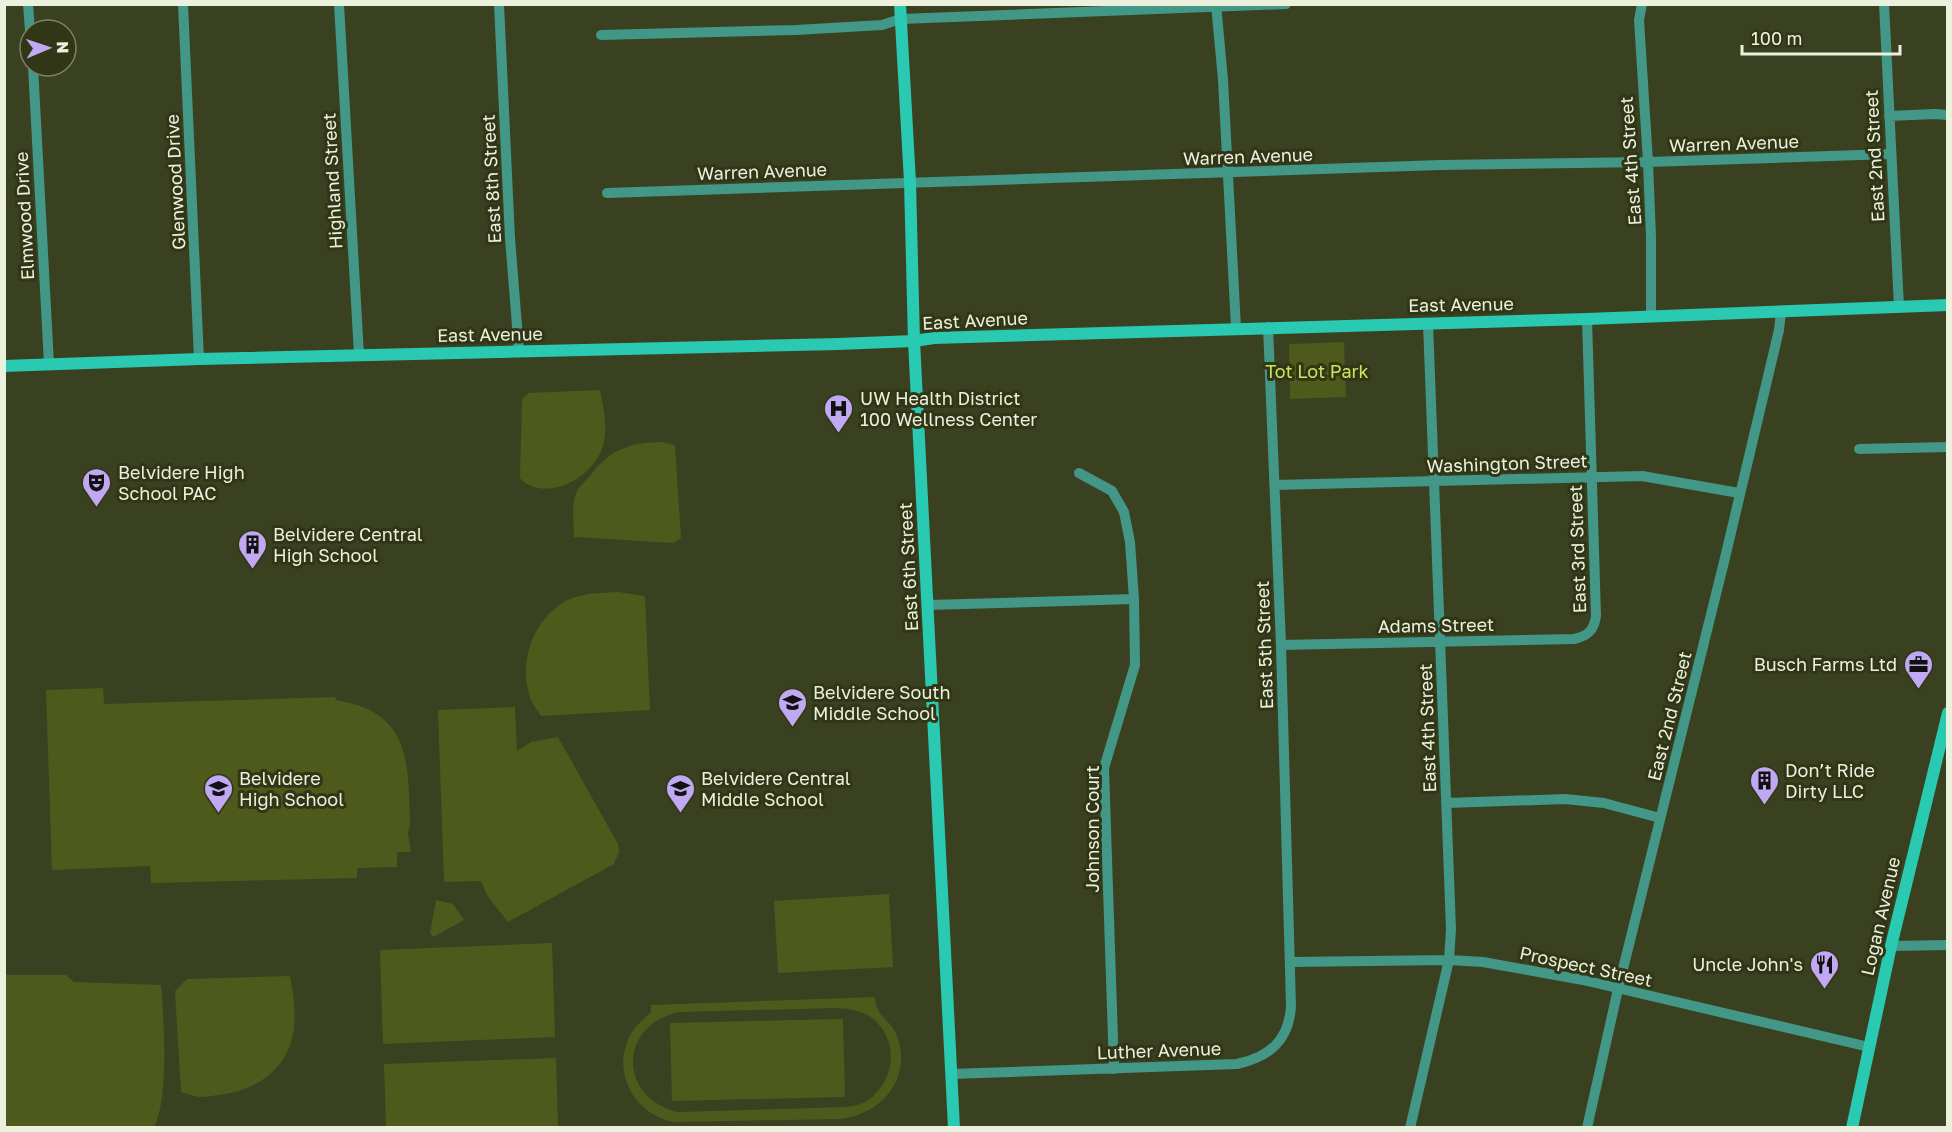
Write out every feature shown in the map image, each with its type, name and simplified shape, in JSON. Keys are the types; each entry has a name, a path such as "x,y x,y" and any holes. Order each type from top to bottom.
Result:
{"street":[{"name":"Glenwood Drive","path":"183,4 199,359"},
{"name":"Highland Street","path":"339,4 359,355"},
{"name":"East 8th Street","path":"499,4 510,238 519,351"},
{"name":"East 6th Street","path":"900,4 910,182 914,341 954,1128"},
{"path":"601,35 796,30 882,25 901,19 1287,4"},
{"name":"East 4th Street","path":"1642,4 1639,32 1648,162 1652,316"},
{"name":"East 2nd Street","path":"1884,4 1899,307"},
{"path":"1216,5 1223,80 1236,328"},
{"name":"Elmwood Drive","path":"34,78 49,364"},
{"path":"1889,116 1947,115"},
{"name":"Warren Avenue","path":"607,193 1440,165 1648,162 1890,154"},
{"name":"East Avenue","path":"4,366 914,341 934,338 1587,319 1947,305"},
{"name":"East 2nd Street","path":"1587,1128 1618,988 1779,330 1781,312"},
{"name":"East 3rd Street","path":"1587,319 1596,616 1590,632"},
{"name":"East 4th Street","path":"1410,1128 1449,960 1451,929 1428,323"},
{"name":"East 5th Street","path":"1268,327 1281,645 1290,962"},
{"path":"1859,448 1947,447"},
{"name":"Johnson Court","path":"1079,473 1112,491 1124,512 1130,542 1134,599 1135,665 1104,768 1114,1069"},
{"name":"Washington Street","path":"1275,485 1642,476 1739,493"},
{"path":"928,605 1134,599"},
{"name":"Adams Street","path":"1281,645 1574,639 1581,638 1590,632"},
{"name":"Logan Avenue","path":"1852,1128 1891,946 1947,713"},
{"path":"1447,803 1565,799 1604,803 1660,818"},
{"path":"1891,946 1947,945"},
{"name":"Prospect Street","path":"1290,962 1449,960 1483,962 1583,980 1869,1047"},
{"name":"Luther Avenue","path":"951,1074 1237,1064 1265,1054 1280,1041 1291,1016 1290,962"}],"green space":[{"name":"Tot Lot Park","path":"1344,342 1346,397 1290,399 1289,344"},
{"path":"600,390 605,436 601,451 590,468 572,482 562,486 541,488 525,483 520,478 522,399 529,393"},
{"path":"660,442 675,445 681,538 674,543 574,537 575,496 604,460 629,446"},
{"path":"618,592 645,596 650,710 541,716 531,700 526,673 530,645 543,621 570,599 590,594"},
{"path":"103,688 104,704 335,697 336,700 361,706 379,716 392,728 401,744 408,781 410,825 408,833 411,852 397,852 397,867 357,868 357,878 151,883 150,866 52,870 46,690"},
{"path":"515,707 517,751 531,742 558,737 618,844 619,852 614,864 508,922 488,897 481,881 444,882 438,710"},
{"path":"889,894 893,967 778,973 774,901"},
{"path":"436,900 453,904 464,920 433,937 430,933"},
{"path":"552,943 555,1037 383,1044 380,950"},
{"path":"4,975 66,975 74,982 161,985 164,1079 159,1114 154,1127 5,1127"},
{"path":"290,976 294,1027 286,1055 278,1066 258,1083 232,1093 199,1097 181,1092 175,991 187,979"},
{"path":"875,997 878,1009 897,1036 901,1051 901,1066 890,1092 880,1102 855,1116 840,1119 673,1122 646,1109 629,1088 624,1074 623,1060 626,1046 634,1029 651,1012 651,1005","holes":["850,1009 868,1015 881,1027 887,1037 891,1060 889,1072 877,1092 861,1104 846,1107 677,1112 657,1104 644,1091 635,1077 633,1061 636,1045 645,1031 659,1019 679,1012"]},
{"path":"843,1019 845,1097 672,1101 670,1023"},
{"path":"556,1058 558,1127 386,1127 384,1064"}],"place":[{"name":"UW Health District 100 Wellness Center","path":"839,434"},
{"name":"Belvidere High School PAC","path":"97,508"},
{"name":"Belvidere Central High School","path":"252,570"},
{"name":"Busch Farms Ltd","path":"1918,690"},
{"name":"Belvidere South Middle School","path":"792,728"},
{"name":"Don’t Ride Dirty LLC","path":"1764,806"},
{"name":"Belvidere High School","path":"218,814"},
{"name":"Belvidere Central Middle School","path":"680,814"},
{"name":"Uncle John's","path":"1824,990"}]}
